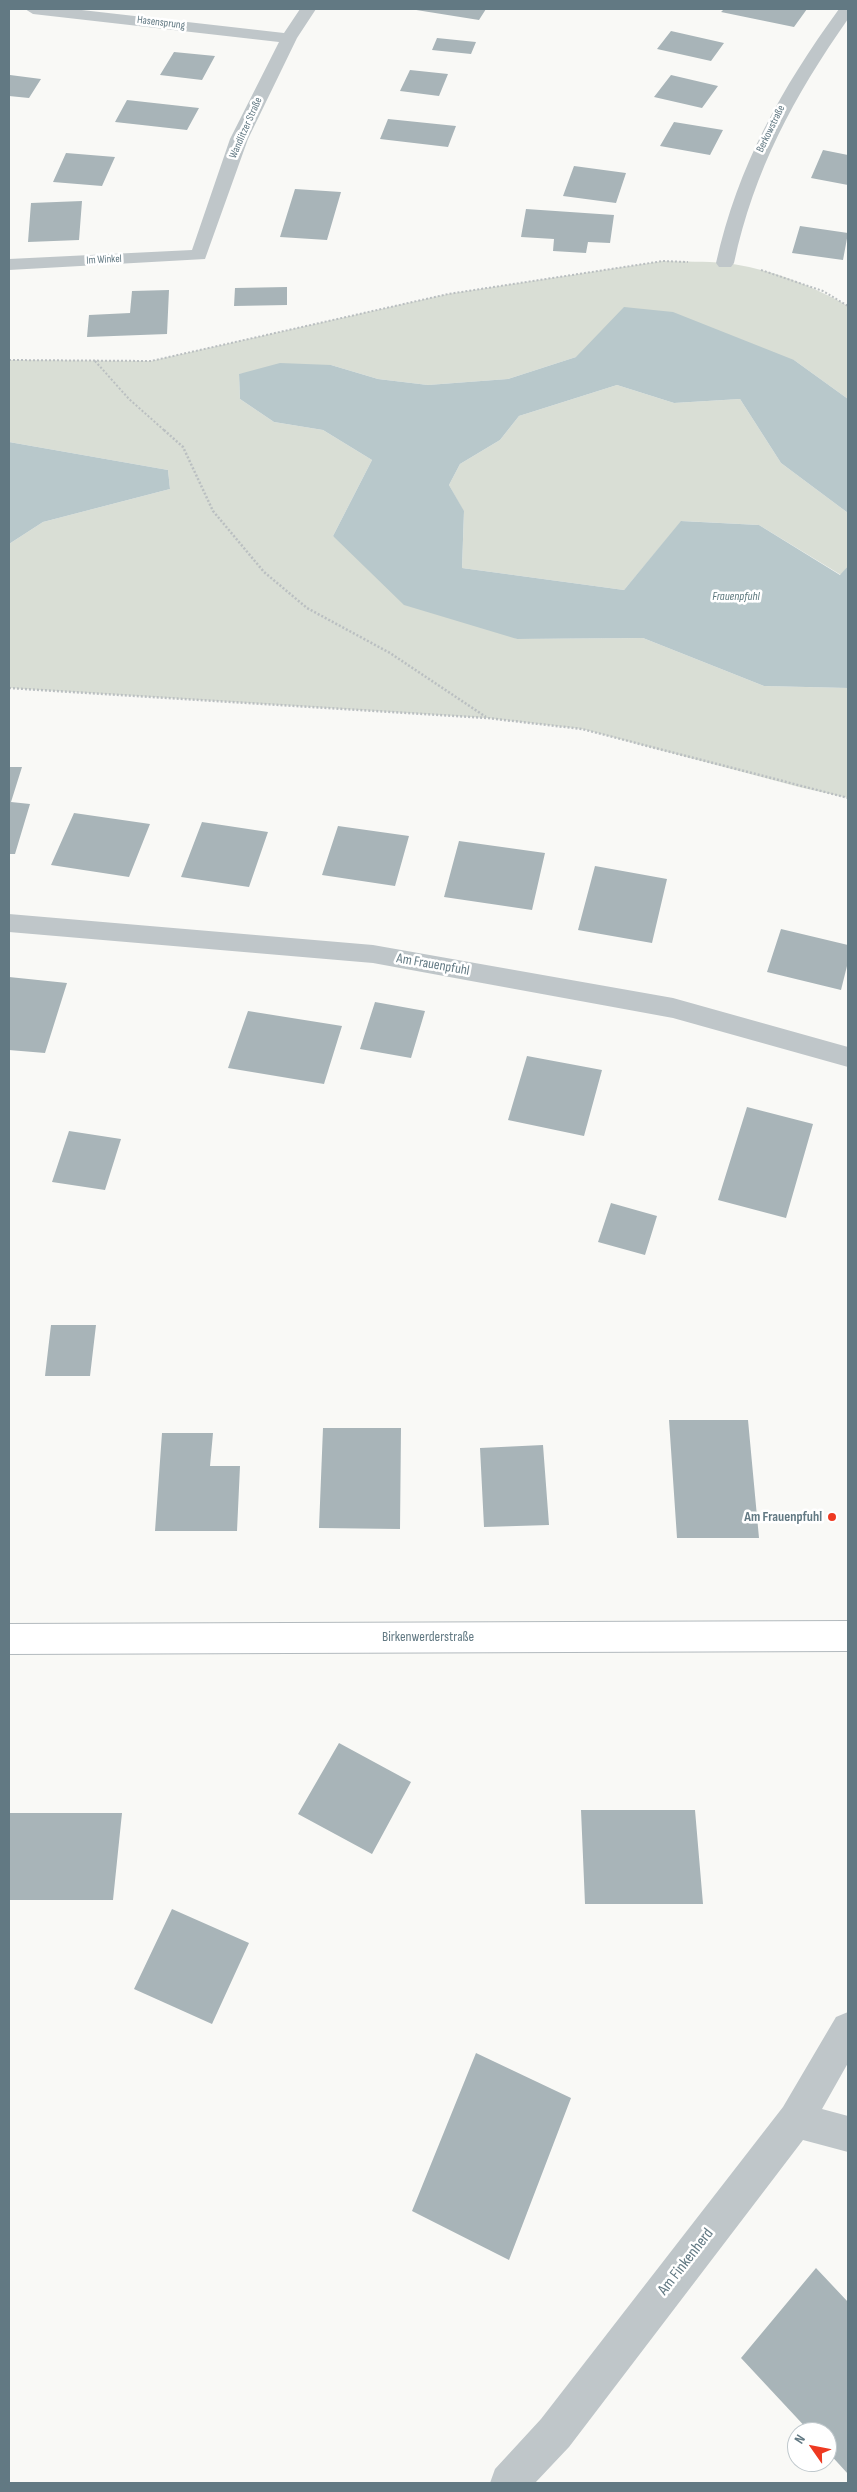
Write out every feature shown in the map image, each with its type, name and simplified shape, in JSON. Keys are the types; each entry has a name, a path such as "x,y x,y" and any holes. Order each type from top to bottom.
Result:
{"main road":[{"name":"Birkenwerderstraße","path":"9,1639 848,1636"}],"street":[{"name":"Hasensprung","path":"32,9 289,38"},
{"name":"Wandlitzer Straße","path":"199,255 239,139 289,38 308,9"},
{"name":"Berkowstraße","path":"725,263 739,208 760,151 783,104 815,52 847,9"},
{"name":"Im Winkel","path":"9,265 199,255"},
{"name":"Am Frauenpfuhl","path":"9,923 373,954 673,1008 848,1057"},
{"name":"Am Finkenherd","path":"509,2483 555,2433 796,2120 848,2029"},
{"path":"796,2120 848,2134"}],"path":[{"path":"9,360 151,361 448,294 553,276 664,261 725,263 759,269 823,291 848,306"},
{"path":"94,361 129,399 183,447 213,511 264,572 307,608 390,653 487,718"},
{"path":"9,688 487,718 582,729 799,787 848,798"}],"shaded area":[{"path":"663,261 741,265 789,278 848,306 848,399 794,360 576,357 508,379 428,385 378,379 331,365 239,374 240,399 274,422 323,430 372,460 333,536 517,639 643,638 764,686 848,688 848,798 799,787 582,729 487,718 9,688 9,544 43,522 170,489 168,470 9,442 9,360 151,361 448,294"},
{"path":"617,385 674,403 740,399 781,463 848,513 848,566 841,575 759,525 682,521 624,590 462,568 464,512 449,485 460,464 500,440 519,416"}],"water":[{"name":"Frauenpfuhl","path":"624,307 673,312 794,360 848,399 848,513 781,463 740,399 674,403 617,385 519,416 500,440 460,464 449,485 464,511 462,568 624,590 681,521 759,525 840,575 848,566 848,688 764,686 643,638 517,639 404,605 333,536 372,460 323,430 274,422 240,399 239,374 280,363 331,365 378,379 428,385 508,379 576,357"},
{"path":"9,442 168,470 170,489 43,522 9,544"}],"building":[{"path":"410,9 486,9 479,20"},
{"path":"724,9 807,9 794,27 721,12"},
{"path":"671,31 724,43 711,61 657,49"},
{"path":"437,38 476,42 471,54 432,50"},
{"path":"174,52 215,56 202,80 160,75"},
{"path":"410,70 448,74 439,96 400,91"},
{"path":"10,75 41,79 29,98 9,96"},
{"path":"671,75 718,86 702,108 654,97"},
{"path":"127,100 199,108 187,130 115,122"},
{"path":"388,119 456,126 448,147 380,139"},
{"path":"674,122 723,130 710,155 660,146"},
{"path":"823,150 848,155 848,185 811,178"},
{"path":"66,153 115,157 102,186 53,182"},
{"path":"574,166 626,173 616,203 563,196"},
{"path":"295,189 341,192 327,240 280,237"},
{"path":"82,201 79,240 28,242 31,203"},
{"path":"526,209 614,215 610,243 588,242 586,253 553,251 554,239 521,237"},
{"path":"800,226 848,233 843,260 792,253"},
{"path":"287,287 287,305 234,306 235,288"},
{"path":"169,290 167,334 87,337 89,315 130,313 132,291"},
{"path":"9,767 22,767 11,802 30,804 15,854 9,854"},
{"path":"74,813 150,824 129,877 51,865"},
{"path":"202,822 268,832 249,887 181,877"},
{"path":"338,826 409,836 395,886 322,875"},
{"path":"459,841 545,853 532,910 444,897"},
{"path":"595,866 667,879 652,943 578,930"},
{"path":"781,929 848,945 848,962 841,990 767,972"},
{"path":"9,977 67,983 45,1053 9,1050"},
{"path":"375,1002 425,1011 411,1058 360,1049"},
{"path":"248,1011 342,1026 324,1084 228,1068"},
{"path":"527,1056 602,1070 584,1136 508,1120"},
{"path":"747,1107 813,1124 786,1218 718,1200"},
{"path":"69,1131 121,1139 105,1190 52,1182"},
{"path":"611,1203 657,1216 645,1255 598,1242"},
{"path":"51,1325 96,1325 90,1376 45,1376"},
{"path":"669,1420 748,1420 759,1538 677,1538"},
{"path":"323,1428 401,1428 400,1529 319,1528"},
{"path":"162,1433 213,1433 210,1466 240,1466 237,1531 155,1531"},
{"path":"543,1445 549,1525 484,1527 480,1448"},
{"path":"339,1743 411,1782 372,1854 298,1814"},
{"path":"581,1810 695,1810 703,1904 585,1904"},
{"path":"9,1813 122,1813 113,1900 9,1900"},
{"path":"172,1909 249,1943 212,2024 134,1989"},
{"path":"476,2053 571,2098 509,2260 412,2211"},
{"path":"816,2268 848,2302 848,2474 837,2462 837,2422 801,2422 741,2358"}],"place":[{"name":"Am Frauenpfuhl","path":"832,1517"}]}
